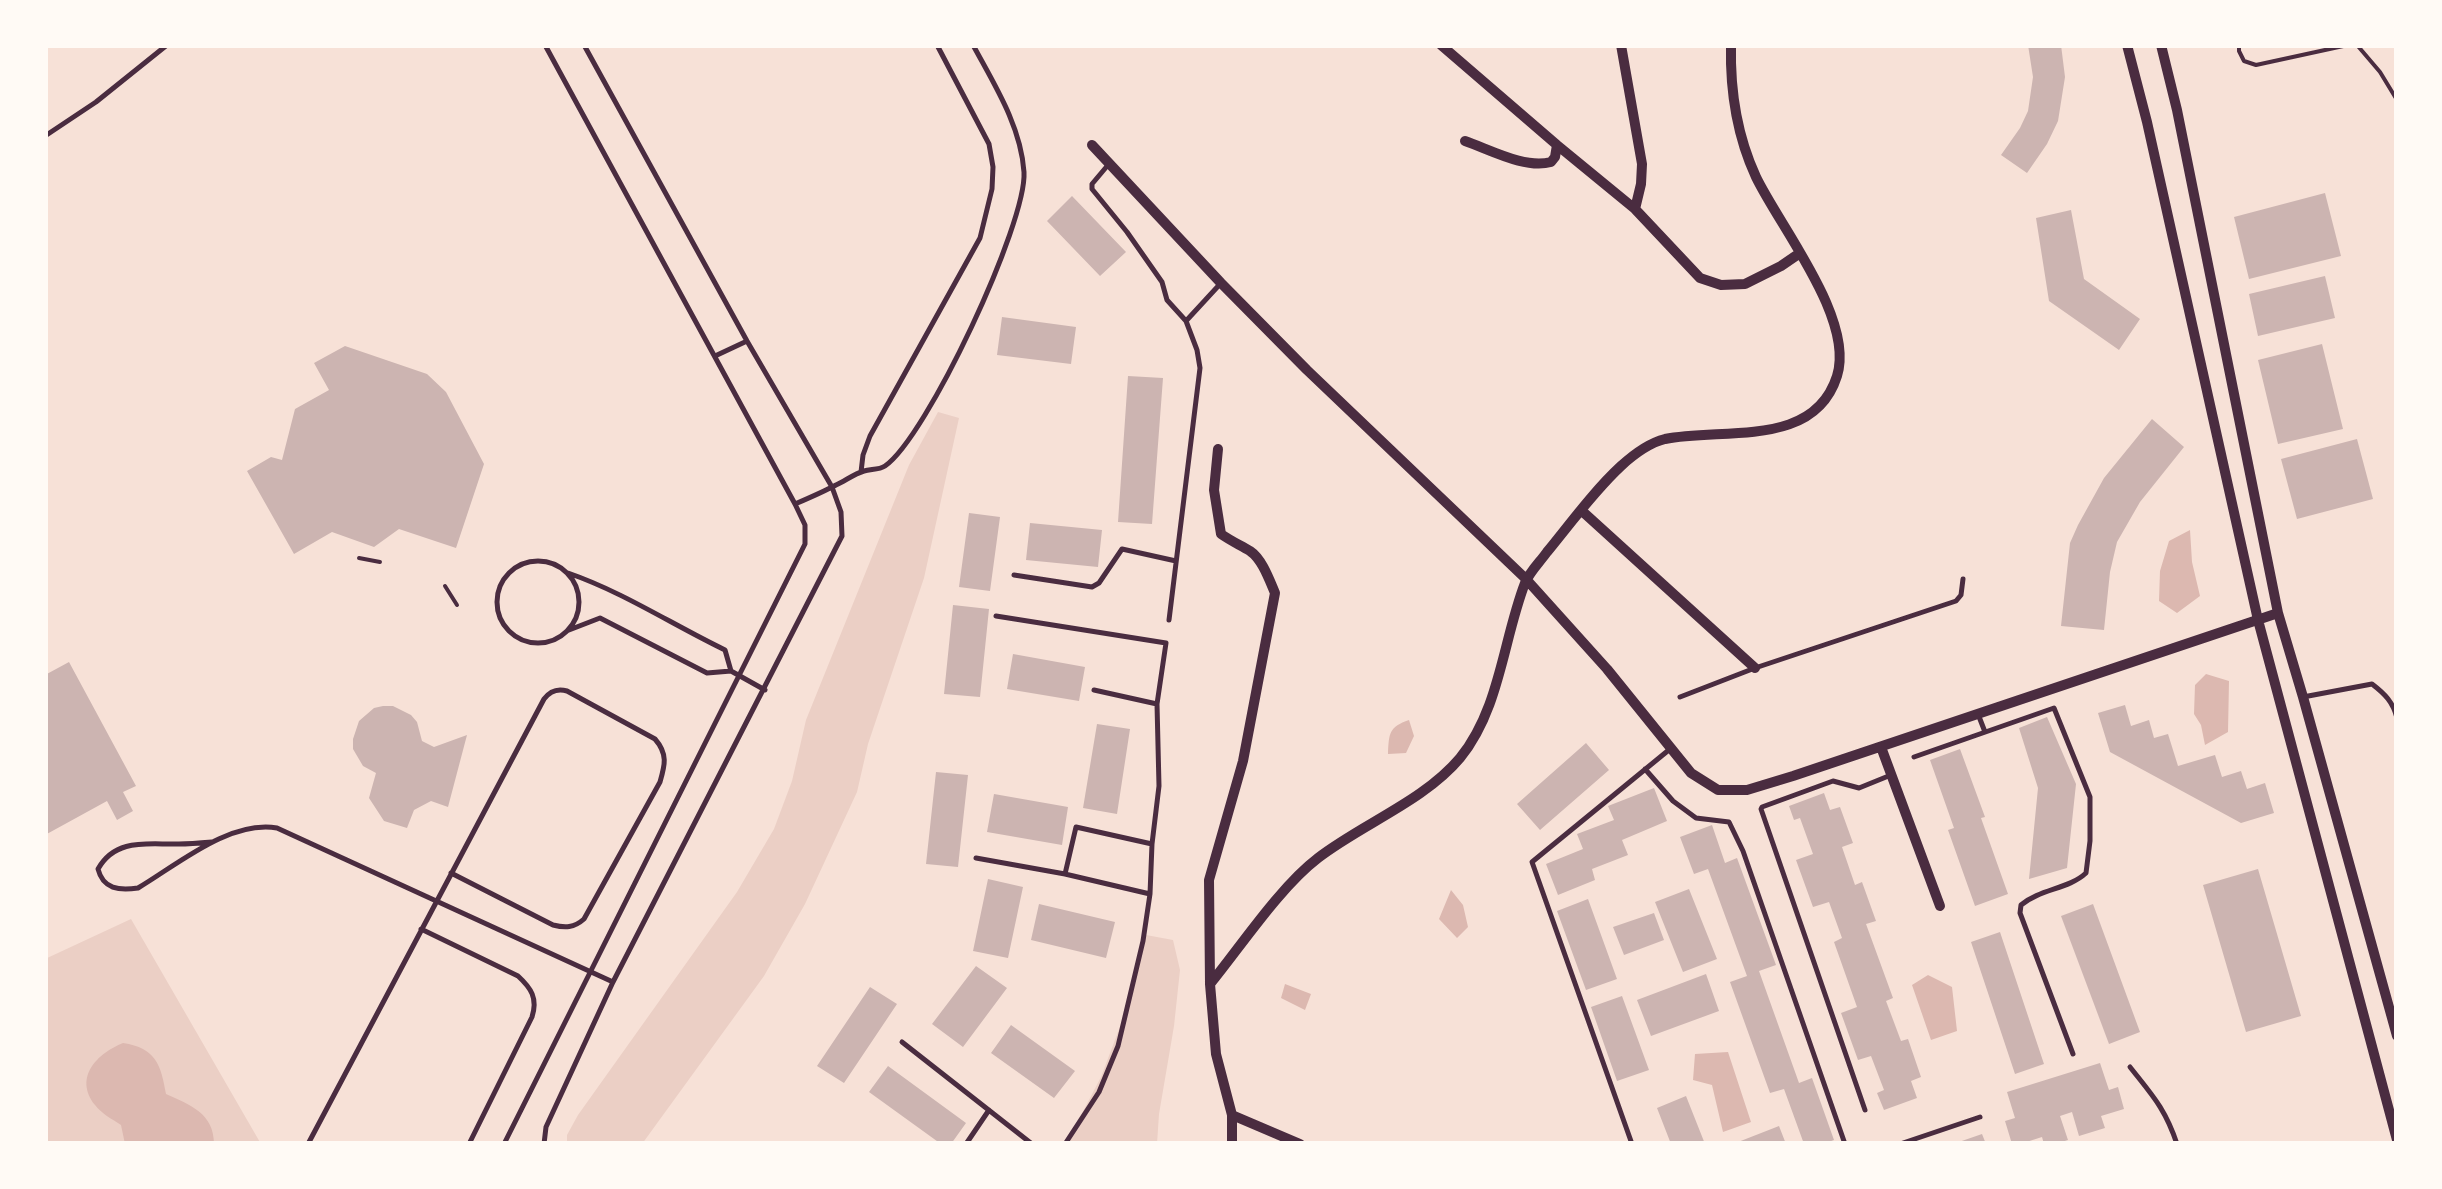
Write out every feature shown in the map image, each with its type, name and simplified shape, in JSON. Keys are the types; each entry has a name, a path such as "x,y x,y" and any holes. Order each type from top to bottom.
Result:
{"street":[{"path":"1441,45 1636,209 1700,278 1729,286 1745,284 1800,253"},
{"path":"1621,45 1642,164 1636,209"},
{"path":"1210,984 1282,894 1316,859 1428,787 1460,758 1485,716 1526,578 1620,467 1643,448 1663,440 1783,428 1808,417 1824,400 1838,375 1840,350 1829,309 1756,178 1747,154 1733,96 1731,45"},
{"path":"2127,45 2258,620 2397,1140"},
{"path":"2161,45 2278,614 2397,1036"},
{"path":"1466,141 1538,164 1551,162 1557,145"},
{"path":"1092,145 1220,284 1526,578 1670,749 1692,773 1718,790 1747,790 2278,614"},
{"path":"1218,449 1214,490 1222,534 1254,552 1275,592 1243,761 1209,880 1210,984 1216,1054 1232,1115 1232,1144"},
{"path":"1582,511 1755,668"},
{"path":"1881,747 1940,906"},
{"path":"1232,1115 1300,1144"}],"lane":[{"path":"45,136 96,102 167,45"},
{"path":"504,1144 805,544 804,525 795,504 545,45"},
{"path":"544,1144 546,1127 613,982 842,536 841,512 832,487 584,45"},
{"path":"861,472 870,436 980,238 992,190 989,144 937,45"},
{"path":"795,504 861,472 884,468 902,448 945,380 989,289 1018,211 1024,168 1008,111 973,45"},
{"path":"1109,164 1092,189 1127,232 1162,282 1167,300 1186,321 1200,368 1170,620"},
{"path":"1186,321 1220,284"},
{"path":"715,356 748,341"},
{"path":"1014,575 1092,587 1100,584 1122,548 1176,560"},
{"path":"732,671 708,673 600,618 553,640 521,640 508,631 500,618 496,602 500,586 522,564 554,564 725,650 732,671 765,690"},
{"path":"566,631 579,602 576,586 567,573"},
{"path":"1680,698 1755,668 1956,601 1963,579"},
{"path":"996,616 1166,643 1158,704 1159,786 1143,941 1118,1046 1099,1092 1065,1144"},
{"path":"2303,696 2372,684 2386,694 2397,718"},
{"path":"1094,690 1158,704"},
{"path":"308,1144 420,929 435,902 450,873 544,699 552,691 567,691 656,739 664,751 660,782 586,914 575,926 553,925 450,873"},
{"path":"1914,757 2054,708 2090,797 2090,841 2084,877 2029,898 2021,904 2020,912 2073,1054"},
{"path":"1978,714 1985,732"},
{"path":"1632,1144 1532,862 1670,749"},
{"path":"1645,769 1673,802 1696,818 1729,822 1743,850 1845,1144"},
{"path":"1865,1110 1761,809 1833,781 1859,788 1892,775"},
{"path":"1065,874 1076,827 1152,844"},
{"path":"212,842 128,845 114,851 98,869 108,886 121,890 138,888 229,833 248,828 277,828 613,982"},
{"path":"976,858 1150,894"},
{"path":"420,929 518,976 534,999 532,1016 469,1144"},
{"path":"902,1042 1032,1144"},
{"path":"2130,1067 2161,1107 2177,1144"},
{"path":"966,1144 988,1110"},
{"path":"1900,1144 1980,1116"}],"path":[{"path":"2239,45 2244,61 2256,65 2348,45"},
{"path":"2357,45 2397,100"},
{"path":"359,558 380,562"},
{"path":"445,586 457,605"}],"shaded area":[{"path":"938,412 959,418 924,578 868,744 857,792 805,904 764,976 642,1144 567,1144 567,1135 578,1115 737,892 774,829 792,781 806,720 909,465"},
{"path":"2190,530 2200,596 2177,613 2159,601 2160,571 2169,541"},
{"path":"2206,674 2229,681 2228,732 2205,745 2194,714 2195,685"},
{"path":"1409,720 1414,736 1406,753 1388,754 1391,732"},
{"path":"1451,890 1463,905 1468,927 1457,938 1439,919"},
{"path":"131,919 261,1144 45,1144 45,959"},
{"path":"1146,935 1173,940 1180,970 1157,1144 1066,1144 1101,1077 1121,1024"},
{"path":"1928,975 1952,987 1957,1031 1931,1040 1912,985"},
{"path":"1285,984 1311,994 1305,1010 1281,998"},
{"path":"123,1043 150,1054 159,1066 166,1094 205,1117 214,1144 125,1144 121,1125 95,1105 87,1085 97,1060"},
{"path":"1728,1052 1751,1122 1723,1132 1712,1085 1693,1080 1695,1054"}],"building":[{"path":"2028,45 2061,45 2065,77 2058,121 2027,173 2001,155 2028,111 2033,77"},
{"path":"2325,193 2341,256 2249,279 2234,217"},
{"path":"1072,196 1126,252 1100,276 1047,221"},
{"path":"2071,210 2084,279 2140,319 2119,350 2049,301 2036,218"},
{"path":"2325,276 2335,318 2258,336 2249,294"},
{"path":"1002,317 1076,327 1071,364 997,355"},
{"path":"2322,344 2343,429 2278,444 2258,360"},
{"path":"345,346 427,374 446,392 484,464 456,548 399,529 374,547 332,532 294,554 247,471 271,457 282,460 295,409 329,390 314,363"},
{"path":"1128,376 1163,378 1152,524 1118,522"},
{"path":"2152,419 2184,447 2140,502 2117,542 2104,630 2061,626 2070,543 2104,478"},
{"path":"2357,439 2373,499 2297,519 2281,459"},
{"path":"969,513 1000,517 990,591 959,587"},
{"path":"1030,523 1102,530 1098,567 1026,560"},
{"path":"953,605 989,609 980,697 944,694"},
{"path":"1013,654 1085,667 1079,701 1007,689"},
{"path":"69,662 136,786 123,792 133,811 117,820 107,801 45,835 45,675"},
{"path":"2125,705 2131,726 2149,720 2154,738 2168,734 2178,766 2215,755 2222,777 2241,771 2247,789 2265,783 2274,813 2241,823 2110,752 2098,713"},
{"path":"393,706 411,715 422,741 434,747 467,735 448,807 431,801 414,810 407,828 384,821 369,798 376,773 363,766 353,749 359,721 374,708"},
{"path":"2047,717 2076,784 2067,868 2029,879 2038,788 2019,728"},
{"path":"1097,724 1130,729 1117,814 1083,808"},
{"path":"1586,743 1609,770 1540,830 1517,804"},
{"path":"1960,749 2008,894 1975,906 1948,830 1954,828 1930,760"},
{"path":"936,772 968,775 958,867 926,864"},
{"path":"1654,788 1667,821 1622,840 1628,855 1592,869 1595,880 1558,895 1546,864 1583,849 1577,834 1614,820 1608,806"},
{"path":"1824,793 1830,810 1840,807 1853,843 1842,847 1855,885 1862,882 1876,921 1866,924 1893,998 1886,1001 1901,1041 1908,1039 1921,1077 1911,1081 1917,1098 1884,1110 1877,1093 1884,1090 1871,1056 1858,1060 1841,1013 1857,1007 1834,942 1842,938 1829,902 1813,907 1796,860 1813,854 1800,818 1794,820 1789,806"},
{"path":"994,794 1068,807 1062,845 987,832"},
{"path":"1712,825 1725,863 1737,858 1776,965 1759,971 1799,1083 1812,1078 1834,1140 1804,1144 1784,1089 1770,1093 1730,982 1747,976 1708,869 1694,874 1680,837"},
{"path":"2258,869 2301,1016 2246,1032 2203,885"},
{"path":"988,879 1023,887 1008,958 973,951"},
{"path":"1689,889 1717,959 1683,972 1655,902"},
{"path":"1588,899 1617,979 1586,990 1557,911"},
{"path":"1039,904 1115,922 1106,958 1031,940"},
{"path":"2093,904 2140,1032 2109,1044 2061,916"},
{"path":"1654,913 1664,940 1624,955 1613,927"},
{"path":"2000,932 2044,1064 2015,1074 1971,942"},
{"path":"976,966 1007,988 963,1047 932,1024"},
{"path":"1706,974 1719,1011 1651,1036 1637,1000"},
{"path":"870,987 897,1004 844,1083 817,1066"},
{"path":"1622,996 1649,1070 1617,1081 1591,1007"},
{"path":"1011,1025 1075,1071 1054,1098 991,1053"},
{"path":"2100,1063 2109,1090 2118,1087 2124,1109 2101,1116 2105,1128 2079,1136 2072,1112 2060,1116 2068,1140 2044,1144 2042,1137 2012,1144 2005,1121 2015,1118 2007,1092"},
{"path":"888,1066 966,1123 951,1144 941,1144 869,1092"},
{"path":"1686,1096 1705,1144 1671,1144 1657,1108"},
{"path":"1779,1126 1786,1144 1733,1144"},
{"path":"1982,1134 1986,1144 1956,1144 1956,1143"}]}
